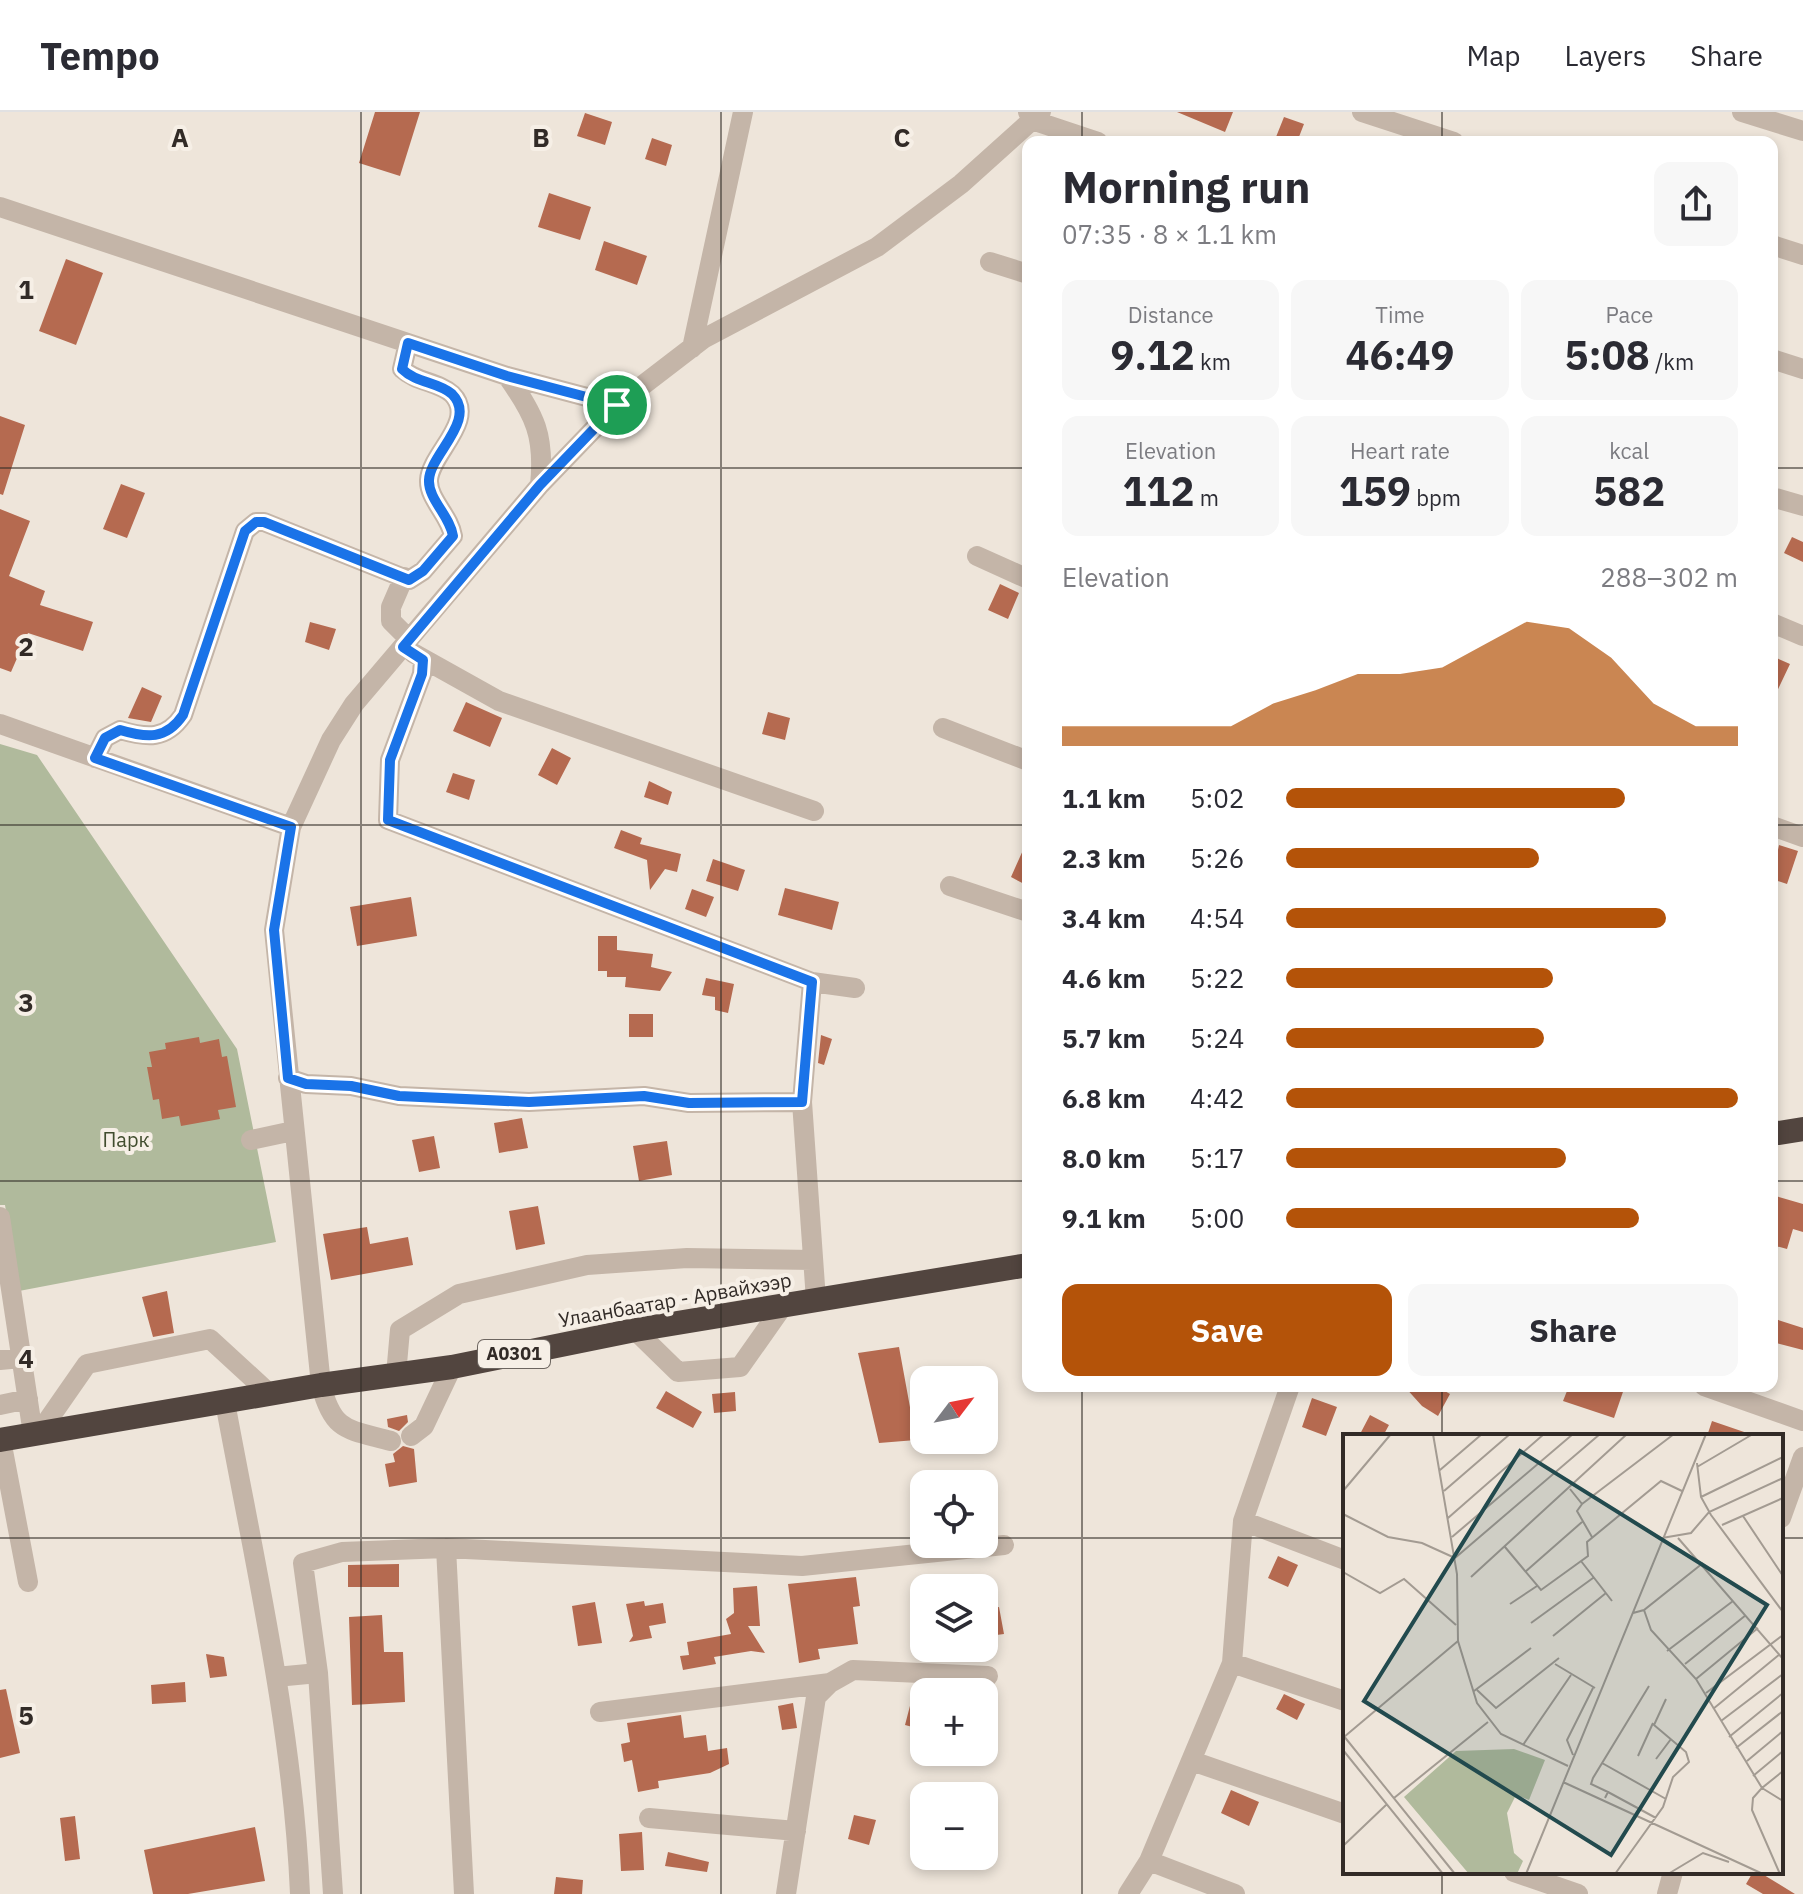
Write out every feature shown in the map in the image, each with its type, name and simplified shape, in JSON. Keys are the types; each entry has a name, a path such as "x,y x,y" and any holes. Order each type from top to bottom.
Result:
{"highway":[{"path":"1778,1133 1803,1129"},
{"name":"Улаанбаатар - Арвайхээр","path":"1,1440 321,1385 452,1367 635,1330 1022,1266"}],"street":[{"path":"692,348 743,112"},
{"path":"1362,112 1436,136"},
{"path":"1742,112 1803,131"},
{"path":"391,1441 341,1427 328,1412 321,1385 274,930 291,827 331,740 354,704 540,485 617,405 692,348 877,247 961,184 1034,115 1084,136"},
{"path":"0,207 507,376 617,405"},
{"path":"1778,247 1803,255"},
{"path":"990,262 1022,272"},
{"path":"95,758 105,738 120,730 142,737 159,736 178,722 245,531 256,522 264,522 409,580 423,571 453,536 451,522 429,486 429,475 459,420 457,402 451,393 409,376 402,369 408,343"},
{"path":"1778,361 1803,369"},
{"path":"507,376 537,425 544,451 540,485"},
{"path":"1778,499 1803,506"},
{"path":"977,556 1022,576"},
{"path":"404,577 391,607 391,621 423,660 499,701 814,811"},
{"path":"1778,626 1803,636"},
{"path":"423,660 422,674 390,760 388,820 812,982 855,988"},
{"path":"0,724 291,827"},
{"path":"943,728 1022,759"},
{"path":"1778,828 1803,837"},
{"path":"950,886 1022,910"},
{"path":"812,982 802,1102 816,1300"},
{"path":"288,1078 306,1084 351,1086 399,1096 529,1102 644,1096 689,1103 802,1102"},
{"path":"251,1140 293,1131"},
{"path":"0,1217 10,1359 28,1399 36,1433"},
{"path":"396,1375 400,1330 459,1294 587,1265 687,1258 813,1260"},
{"path":"635,1330 678,1372 740,1367 783,1306"},
{"path":"36,1433 87,1364 210,1339 271,1395"},
{"path":"411,1436 424,1426 452,1367"},
{"path":"1128,1894 1149,1861 1232,1663 1243,1521 1288,1392"},
{"path":"1721,1392 1803,1421"},
{"path":"0,1405 28,1399"},
{"path":"225,1402 276,1677 294,1813 300,1894"},
{"path":"1,1440 28,1582"},
{"path":"1783,1512 1803,1457"},
{"path":"1243,1521 1343,1559"},
{"path":"333,1894 318,1673 303,1563 342,1552 446,1548 802,1566 1004,1545"},
{"path":"446,1548 464,1894"},
{"path":"1232,1663 1343,1700"},
{"path":"786,1894 816,1697 830,1683 853,1670 988,1676"},
{"path":"276,1677 318,1673"},
{"path":"600,1712 830,1683"},
{"path":"1192,1761 1343,1813"},
{"path":"649,1818 796,1831"},
{"path":"1149,1861 1235,1894"},
{"path":"1520,1874 1578,1894"},
{"path":"1667,1894 1672,1874"}],"green space":[{"name":"Парк","path":"0,744 37,755 237,1049 276,1242 19,1291 5,1205 0,1205"}],"building":[{"path":"375,112 420,112 400,176 359,163"},
{"path":"1177,112 1233,112 1225,132"},
{"path":"585,113 612,122 605,145 577,136"},
{"path":"1284,117 1304,124 1299,136 1276,136"},
{"path":"652,138 672,145 666,166 645,159"},
{"path":"549,193 591,207 580,240 538,227"},
{"path":"604,241 647,256 637,285 595,270"},
{"path":"66,259 103,273 76,345 39,331"},
{"path":"0,416 25,425 3,495 0,494"},
{"path":"121,484 145,493 127,538 103,529"},
{"path":"0,509 30,521 9,576 45,591 40,605 93,622 83,651 28,633 11,672 0,668"},
{"path":"1792,537 1803,542 1803,562 1784,553"},
{"path":"1000,584 1019,593 1008,619 988,610"},
{"path":"310,622 336,629 329,650 305,642"},
{"path":"1778,659 1790,664 1778,689"},
{"path":"142,687 162,696 151,722 128,718"},
{"path":"466,702 502,718 490,747 453,731"},
{"path":"768,712 790,718 785,740 762,734"},
{"path":"552,748 571,758 557,785 538,775"},
{"path":"453,773 475,780 469,800 446,792"},
{"path":"649,781 672,792 668,805 644,797"},
{"path":"621,830 642,838 640,844 681,854 677,872 665,869 650,890 647,860 614,848"},
{"path":"1779,845 1798,851 1787,884 1778,881"},
{"path":"1022,852 1022,883 1011,877"},
{"path":"713,859 745,870 738,891 706,881"},
{"path":"785,888 839,902 832,930 778,915"},
{"path":"692,889 714,897 706,917 685,909"},
{"path":"411,897 417,936 357,946 350,907"},
{"path":"598,936 617,936 617,950 653,954 651,967 672,972 660,991 625,987 626,977 607,977 607,971 598,971"},
{"path":"706,978 734,984 728,1013 715,1010 715,997 702,995"},
{"path":"629,1014 653,1014 653,1037 629,1037"},
{"path":"821,1035 832,1039 824,1065 818,1063"},
{"path":"199,1037 200,1043 219,1039 222,1057 227,1056 236,1107 218,1110 220,1119 181,1126 179,1116 162,1119 159,1099 153,1100 147,1067 152,1067 149,1052 166,1049 165,1043"},
{"path":"522,1118 528,1148 499,1153 494,1123"},
{"path":"434,1136 440,1168 419,1172 412,1140"},
{"path":"667,1141 672,1175 639,1181 633,1146"},
{"path":"1778,1197 1803,1204 1803,1232 1793,1229 1787,1249 1778,1247"},
{"path":"538,1206 545,1244 516,1250 509,1211"},
{"path":"367,1227 370,1244 408,1237 413,1265 331,1280 323,1234"},
{"path":"167,1291 174,1333 153,1337 142,1297"},
{"path":"1778,1320 1803,1328 1803,1350 1778,1344"},
{"path":"899,1347 910,1407 910,1440 879,1443 858,1353"},
{"path":"666,1391 702,1412 693,1428 656,1408"},
{"path":"735,1392 736,1411 714,1413 712,1394"},
{"path":"1409,1392 1450,1394 1438,1416 1422,1406"},
{"path":"1567,1392 1623,1392 1614,1418 1563,1401"},
{"path":"1312,1398 1337,1407 1326,1436 1302,1427"},
{"path":"407,1415 408,1422 399,1431 388,1427 387,1419"},
{"path":"1370,1415 1389,1425 1384,1434 1360,1434"},
{"path":"1712,1421 1750,1434 1708,1434"},
{"path":"403,1446 414,1449 417,1482 389,1487 385,1464 395,1462 393,1454"},
{"path":"1278,1556 1298,1565 1288,1587 1268,1578"},
{"path":"399,1564 399,1587 348,1587 348,1565"},
{"path":"856,1577 860,1606 853,1607 858,1644 818,1649 820,1659 799,1663 788,1584"},
{"path":"757,1586 760,1626 748,1626 765,1653 751,1651 714,1657 716,1664 683,1670 680,1656 689,1655 687,1642 731,1634 726,1619 734,1613 733,1588"},
{"path":"644,1601 645,1606 663,1603 666,1623 649,1626 652,1638 629,1642 633,1636 626,1604"},
{"path":"595,1602 602,1643 578,1646 572,1606"},
{"path":"998,1607 1004,1634 998,1635"},
{"path":"382,1615 384,1652 403,1652 405,1702 352,1705 349,1617"},
{"path":"206,1654 224,1657 227,1676 210,1678"},
{"path":"185,1682 186,1702 152,1704 151,1685"},
{"path":"6,1689 20,1753 0,1758 0,1690"},
{"path":"1284,1694 1305,1704 1297,1720 1276,1709"},
{"path":"793,1703 797,1728 782,1730 778,1706"},
{"path":"910,1706 910,1726 905,1725"},
{"path":"681,1715 684,1738 706,1735 708,1751 727,1748 729,1764 710,1773 658,1781 659,1788 638,1792 632,1760 624,1762 621,1744 630,1742 627,1723"},
{"path":"1231,1790 1259,1802 1249,1826 1221,1813"},
{"path":"854,1815 876,1820 869,1845 848,1839"},
{"path":"75,1816 80,1859 65,1861 60,1818"},
{"path":"255,1827 265,1881 188,1894 153,1894 144,1850"},
{"path":"642,1832 644,1870 621,1871 619,1834"},
{"path":"668,1852 709,1862 707,1872 665,1866"},
{"path":"1752,1874 1762,1874 1795,1894 1763,1894 1746,1884"},
{"path":"556,1877 583,1880 582,1894 554,1894"}],"route":[{"path":"408,343 581,398 617,405 540,485 403,647 423,660 422,674 390,760 388,820 812,982 802,1102 689,1103 644,1096 529,1102 399,1096 351,1086 306,1084 288,1078 274,930 291,827 95,758 105,738 120,730 142,737 159,736 173,729 183,715 245,531 256,522 264,522 409,580 423,571 453,536 451,522 429,486 429,475 459,420 457,402 451,393 409,376 402,369 408,343"}]}
